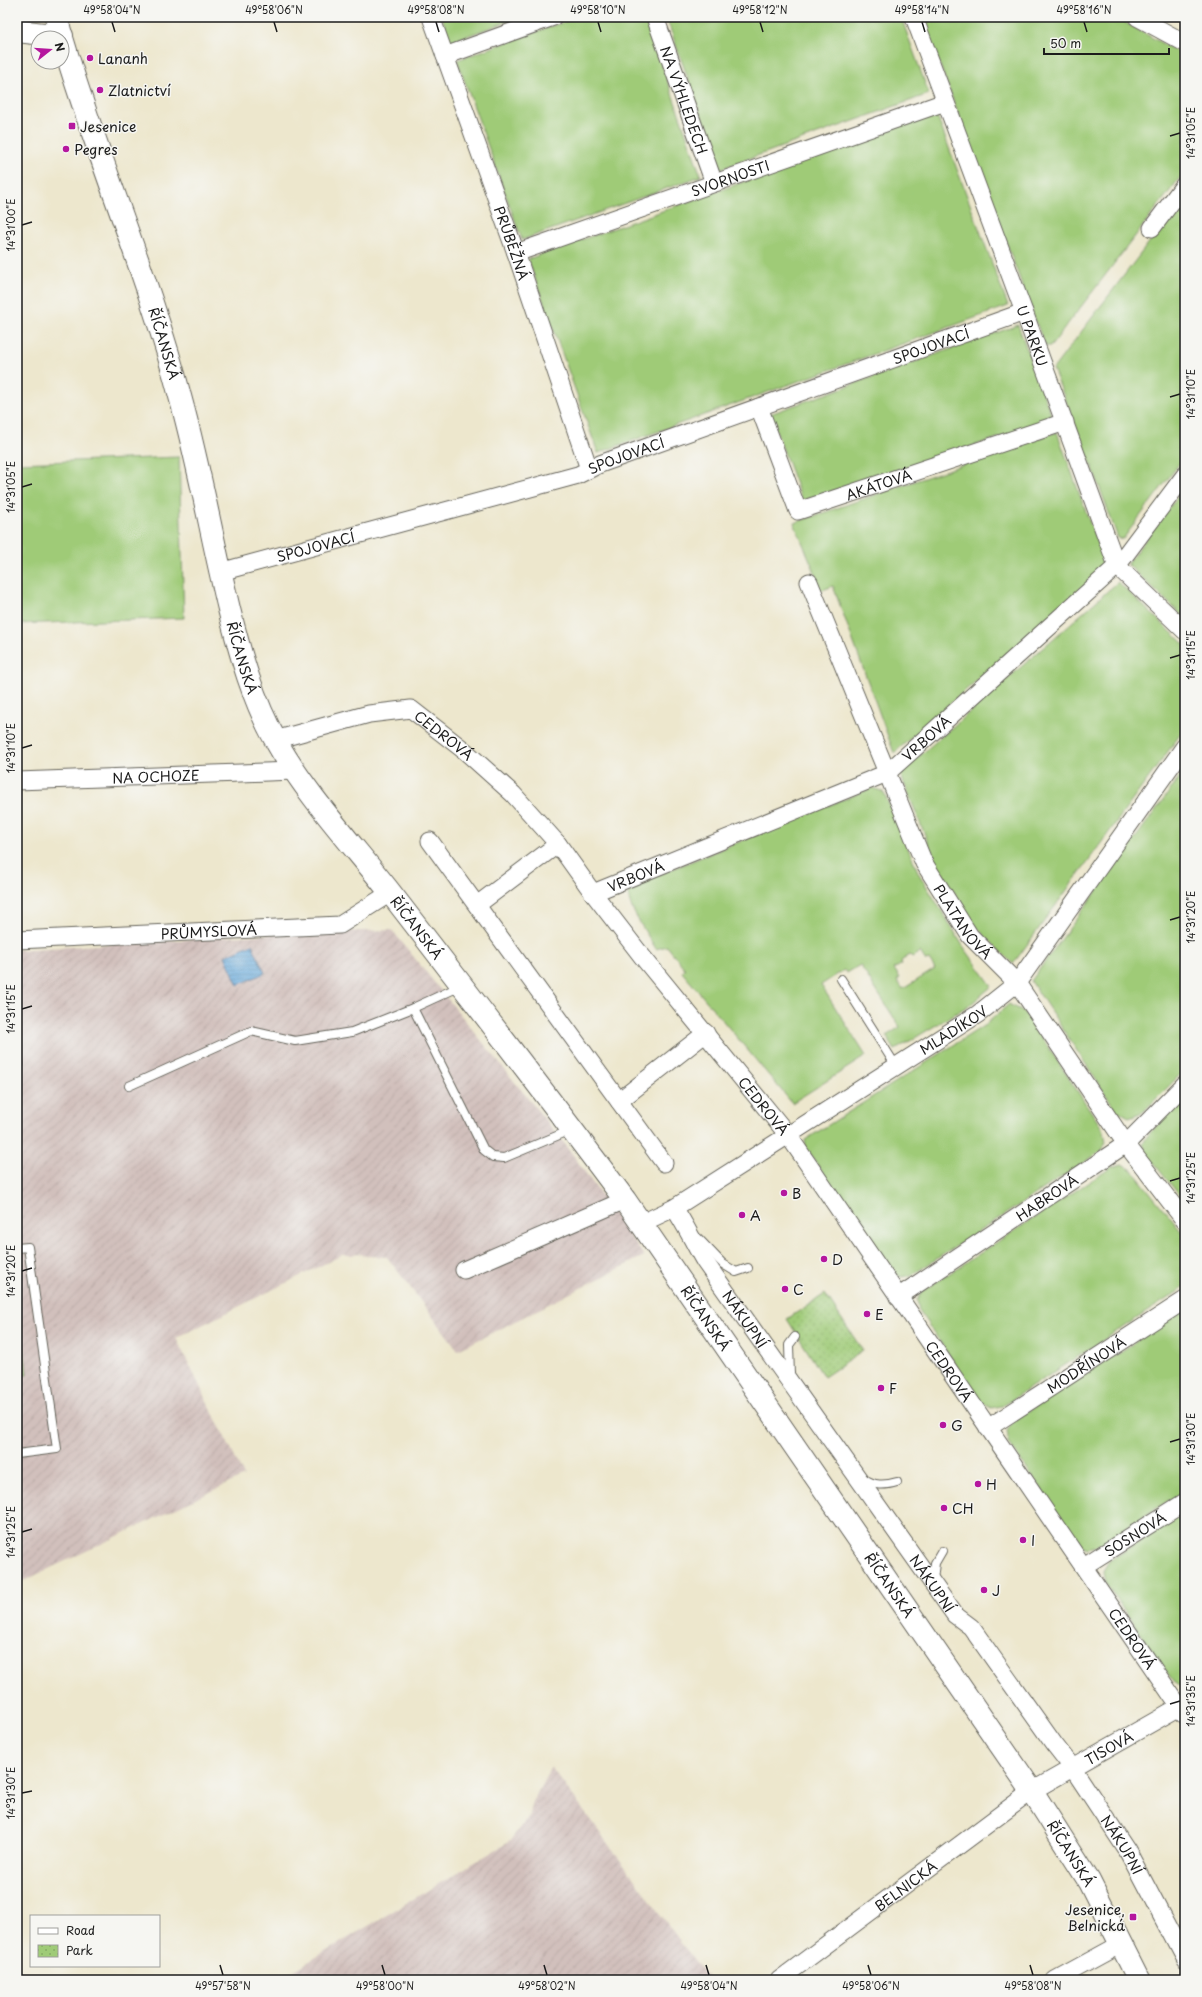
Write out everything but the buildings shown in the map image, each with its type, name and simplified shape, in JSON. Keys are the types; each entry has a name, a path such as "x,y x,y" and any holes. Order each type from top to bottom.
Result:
{"main road":[{"path":"17,31 59,27"},
{"name":"ŘÍČANSKÁ","path":"59,27 112,191 149,294 181,400 237,641 256,698 275,740 294,771 462,986 625,1200 640,1224 1032,1791 1089,1881 1139,1980"}],"street":[{"name":"PRŮBĚŽNÁ","path":"431,17 516,253 589,469"},
{"path":"445,56 553,17"},
{"name":"NA VÝHLEDECH","path":"655,17 714,183"},
{"name":"U PARKU","path":"914,17 1117,566 1185,631"},
{"path":"1137,17 1185,43"},
{"name":"SVORNOSTI","path":"516,253 945,102"},
{"path":"1152,228 1185,184"},
{"name":"SPOJOVACÍ","path":"220,572 578,475 589,469 1024,312"},
{"name":"AKÁTOVÁ","path":"759,407 798,511 1065,422"},
{"name":"VRBOVÁ","path":"593,894 887,773 1117,566 1185,475"},
{"name":"PLATANOVÁ","path":"809,582 924,863 970,936 1017,983 1126,1144 1185,1221"},
{"name":"CEDROVÁ","path":"275,740 369,714 411,709 464,751 513,794 558,844 593,894 788,1134 898,1297 1183,1709"},
{"name":"MLADÍKOV","path":"640,1224 674,1208 978,1014 1017,983 1185,746"},
{"name":"NA OCHOZE","path":"17,781 294,771"},
{"path":"430,841 664,1163"},
{"path":"476,905 558,844"},
{"name":"PRŮMYSLOVÁ","path":"17,940 340,925 390,893"},
{"path":"619,1101 706,1033"},
{"name":"HABROVÁ","path":"898,1297 1126,1144 1185,1084"},
{"path":"464,1270 625,1200"},
{"name":"NÁKUPNÍ","path":"674,1208 688,1227 695,1245 705,1262 934,1586 955,1615 971,1627 1072,1767 1127,1850 1185,1960"},
{"name":"MODŘÍNOVÁ","path":"988,1428 1185,1300"},
{"name":"SOSNOVÁ","path":"1084,1566 1185,1502"},
{"name":"TISOVÁ","path":"1032,1791 1072,1767 1183,1709"},
{"name":"BELNICKÁ","path":"779,1980 1032,1791"},
{"path":"1055,1980 1121,1944"}],"lane":[{"path":"841,979 896,1066"},
{"path":"129,1086 251,1031 295,1042 352,1032 413,1008 462,986"},
{"path":"413,1008 484,1150 493,1157 504,1158 572,1129"},
{"path":"688,1227 723,1264 736,1272 748,1268"},
{"path":"17,1248 28,1247 57,1449 17,1454"},
{"path":"792,1384 788,1369 789,1345 795,1337"},
{"path":"853,1471 870,1483 885,1486 897,1482"},
{"path":"934,1586 935,1563 942,1551"}],"shaded area":[{"path":"392,930 568,1148 644,1256 458,1350 387,1257 367,1256 357,1253 352,1255 342,1255 176,1338 244,1476 17,1584 17,950 273,934"},
{"path":"551,1767 709,1980 278,1980 512,1840 516,1832 530,1816 532,1803"}],"green space":[{"path":"442,17 520,17 450,42"},
{"path":"578,17 645,17 701,176 522,240 457,60"},
{"path":"666,17 901,17 929,94 720,169"},
{"path":"922,17 1115,17 1185,56 1185,171 1051,346 1045,346"},
{"path":"936,113 1008,306 598,453 528,259"},
{"path":"1185,195 1185,456 1123,539 1118,538 1090,461 1053,369"},
{"path":"1018,325 1053,420 802,501 770,414"},
{"path":"1057,432 1106,567 894,753 833,586 820,591 814,570 794,523"},
{"path":"179,457 184,618 17,624 17,463"},
{"path":"1185,487 1185,618 1127,564"},
{"path":"1118,582 1185,645 1185,728 1013,964 977,928 937,865 900,773"},
{"path":"1185,770 1185,1070 1143,1112 1129,1117 1116,1110 1031,981"},
{"path":"872,788 882,791 885,795 919,874 963,946 992,986 971,1004 895,1050 886,1036 900,1027 860,965 847,973 844,970 821,985 866,1056 792,1103 682,972 685,969 667,946 656,949 632,909 630,903 630,891 638,883","holes":["920,952 926,961 929,960 935,969 903,989 897,980 900,978 894,969 902,964 901,961 910,955 912,957"]},
{"path":"1009,1004 1026,1014 1104,1131 1106,1142 1100,1152 912,1275 901,1277 891,1271 806,1148 805,1140 985,1025"},
{"path":"1185,1097 1185,1202 1147,1155 1143,1144 1148,1135"},
{"path":"1122,1164 1132,1170 1185,1236 1185,1287 1002,1406 991,1408 981,1402 919,1311 917,1300 924,1290 1112,1167"},
{"path":"825,1294 863,1351 824,1377 787,1319"},
{"path":"1185,1310 1185,1490 1098,1546 1087,1548 1077,1542 1009,1443 1007,1431 1013,1421"},
{"path":"23,1342 27,1375 17,1376 17,1343"},
{"path":"1185,1513 1185,1687 1182,1687 1173,1681 1105,1582 1103,1571 1109,1561"}],"water":[{"path":"252,944 265,973 238,985 225,956"}],"place":[{"name":"Lananh","path":"90,58"},
{"name":"Zlatnictví","path":"100,90"},
{"name":"Jesenice","path":"72,126"},
{"name":"Pegres","path":"66,149"},
{"name":"B","path":"784,1193"},
{"name":"A","path":"742,1215"},
{"name":"D","path":"824,1259"},
{"name":"C","path":"785,1289"},
{"name":"E","path":"867,1314"},
{"name":"F","path":"881,1388"},
{"name":"G","path":"943,1425"},
{"name":"H","path":"978,1484"},
{"name":"CH","path":"944,1508"},
{"name":"I","path":"1023,1540"},
{"name":"J","path":"984,1590"},
{"name":"Jesenice, Belnická","path":"1133,1917"}]}
